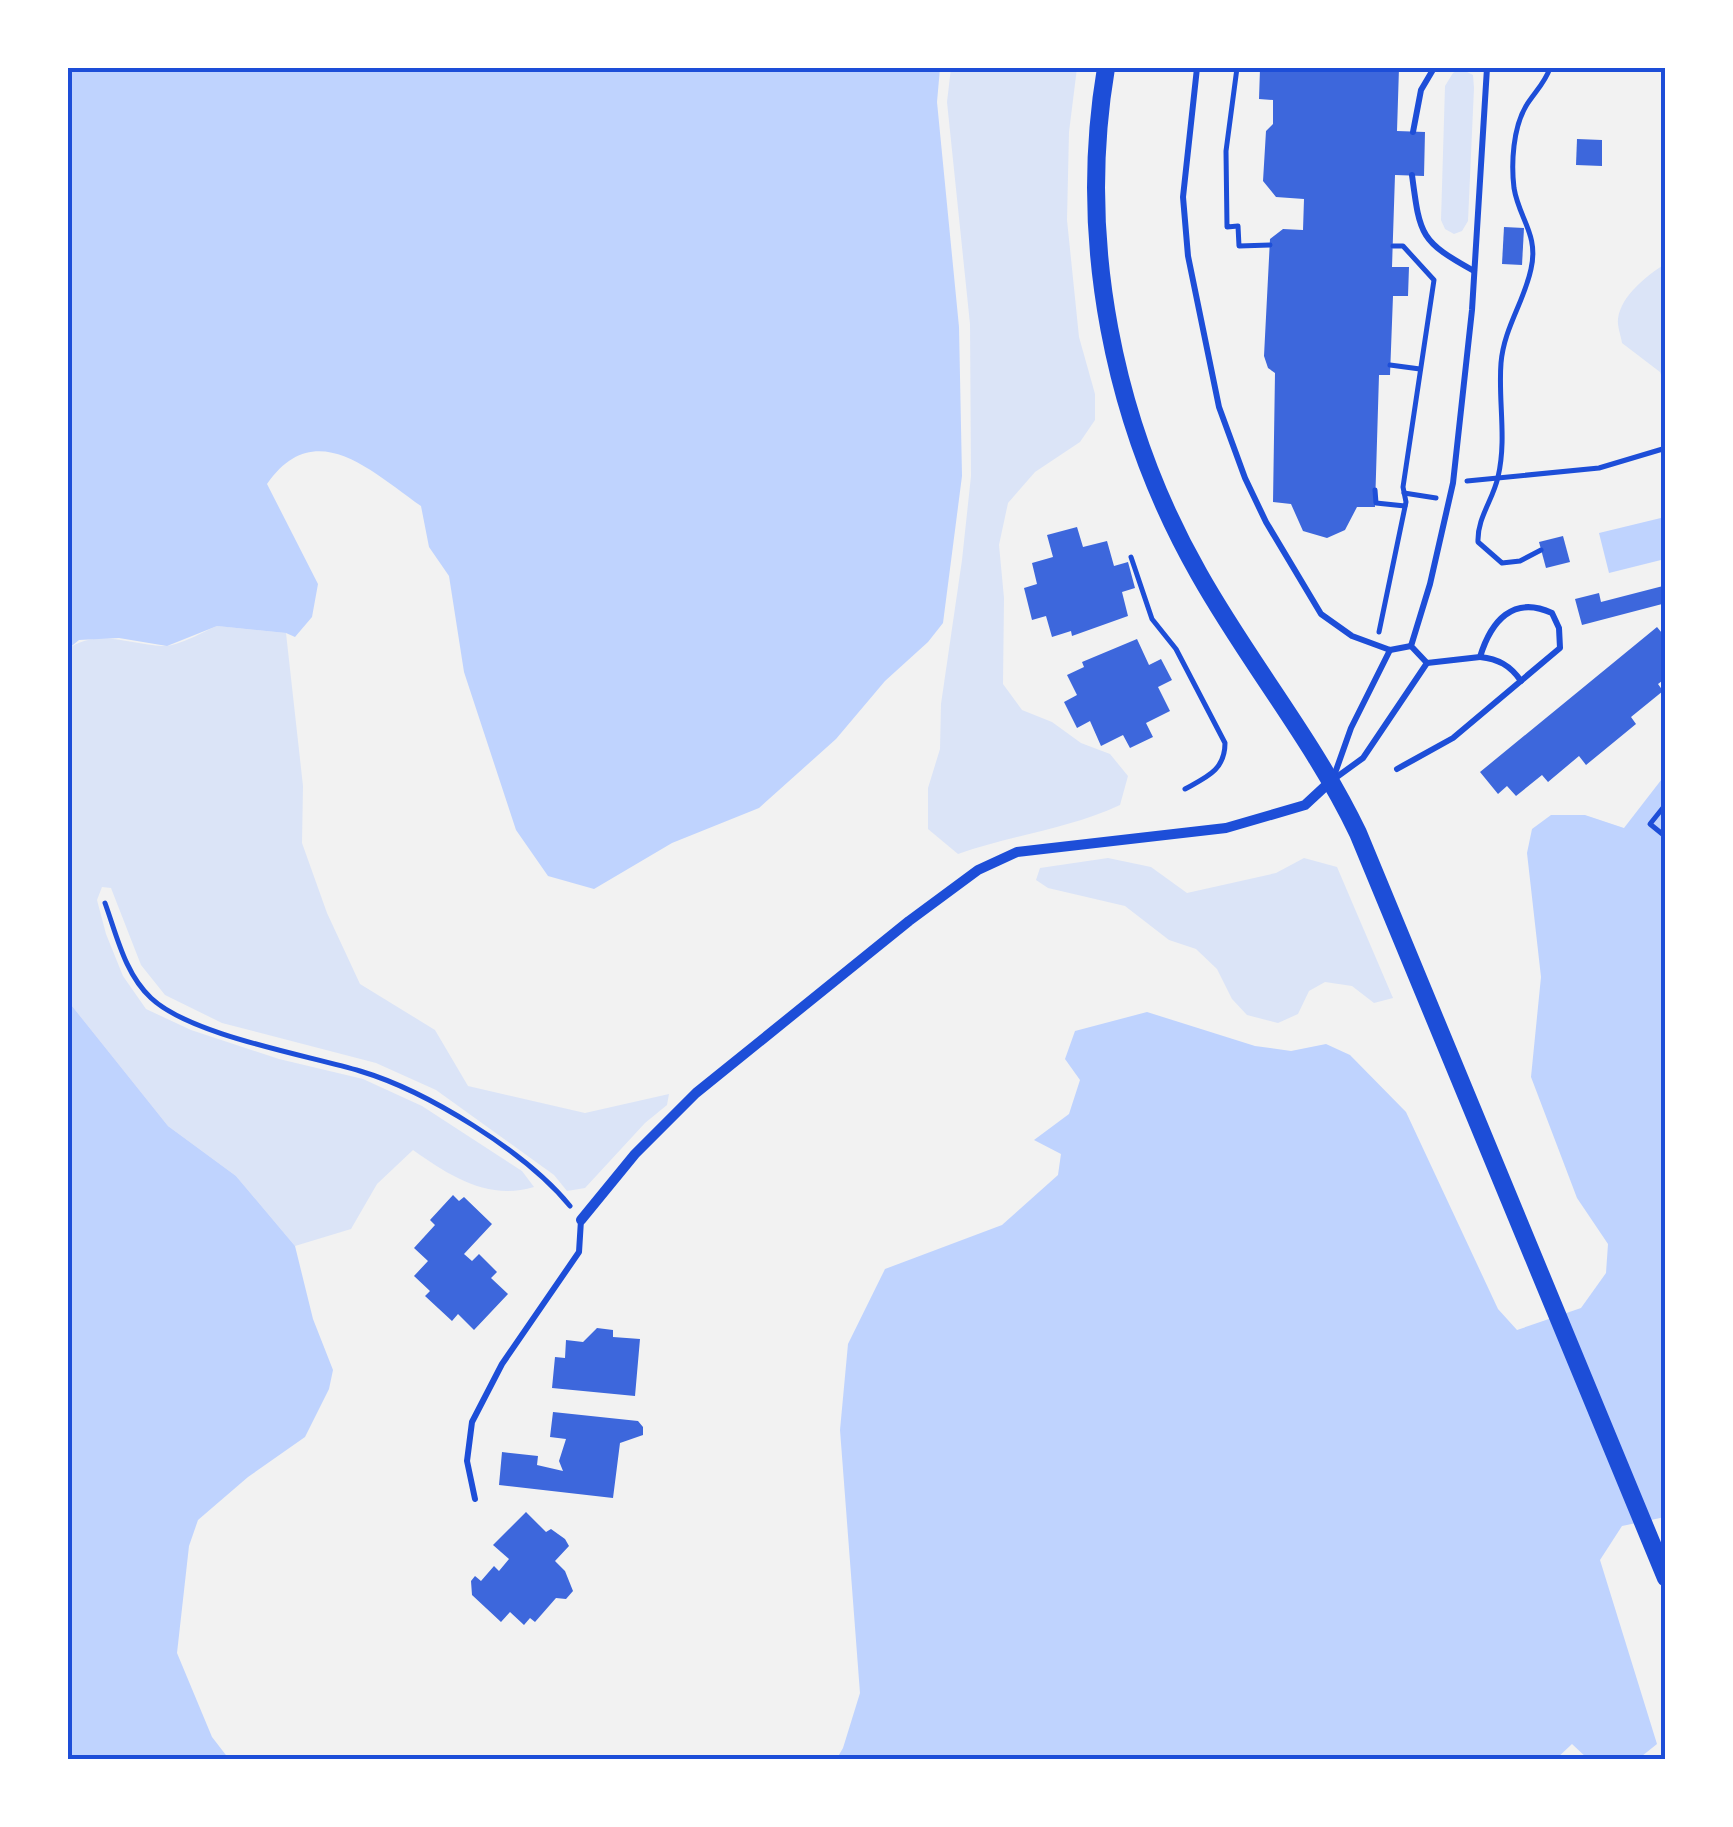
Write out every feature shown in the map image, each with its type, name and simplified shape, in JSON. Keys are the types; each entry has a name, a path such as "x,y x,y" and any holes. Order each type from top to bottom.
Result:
{"main road":[{"path":"1106,68 1098,148 1099,244 1111,339 1130,416 1170,519 1199,575 1332,780 1382,888 1662,1570"}],"street":[{"path":"581,1220 635,1154 696,1093 909,920 978,870 1017,852 1226,828 1305,804 1332,780"}],"lane":[{"path":"1197,68 1183,196 1188,256 1219,407 1244,478 1308,598 1336,626 1390,650 1411,646"},
{"path":"1413,132 1421,90 1434,68"},
{"path":"1411,646 1430,584 1453,482 1474,271 1487,68"},
{"path":"1412,175 1417,219 1427,238 1438,251 1474,271"},
{"path":"1397,769 1453,738 1560,648 1559,628 1552,612 1536,606 1504,615 1492,625 1480,657"},
{"path":"1411,646 1426,662"},
{"path":"1332,780 1351,728 1390,650"},
{"path":"1426,662 1480,657 1502,662 1521,681"},
{"path":"1332,780 1363,758 1426,662"},
{"path":"475,1499 467,1461 472,1422 502,1364 579,1252 581,1220"}],"path":[{"path":"1237,68 1226,151 1227,227 1238,226 1240,246 1270,245"},
{"path":"1542,550 1520,561 1502,563 1478,542 1477,527 1498,478 1503,420 1502,352 1531,269 1532,234 1514,186 1515,138 1526,104 1550,68"},
{"path":"1377,645 1405,506 1434,280 1403,246 1393,246"},
{"path":"1523,246 1533,246"},
{"path":"1390,364 1420,369"},
{"path":"1453,482 1599,468 1666,448"},
{"path":"1375,490 1376,504 1405,506"},
{"path":"1404,493 1449,500"},
{"path":"1130,557 1152,619 1176,650 1225,743 1225,758 1218,769 1185,789"},
{"path":"1666,804 1650,824 1666,837"},
{"path":"105,903 131,974 152,999 177,1016 419,1093 549,1180 581,1220"}],"shaded area":[{"path":"951,68 1077,68 1069,132 1067,220 1079,337 1095,394 1095,420 1080,442 1035,472 1008,503 999,545 1004,598 1003,684 1022,710 1052,722 1081,743 1110,754 1128,776 1120,805 1081,820 958,854 928,829 928,788 940,749 941,704 971,476 970,324 947,102"},
{"path":"1461,69 1473,75 1474,88 1468,221 1462,231 1454,234 1445,229 1441,220 1445,86 1453,73"},
{"path":"1665,264 1665,385 1660,372 1622,343 1618,322 1630,294"},
{"path":"217,626 286,633 303,786 302,843 327,913 360,984 435,1030 468,1086 585,1113 669,1094 667,1105 585,1188 567,1191 554,1175 436,1090 376,1063 222,1023 165,995 141,965 111,888 102,887 97,900 106,934 123,976 146,1009 191,1030 279,1059 363,1079 422,1106 522,1171 534,1187 501,1191 470,1184 413,1150 377,1184 351,1229 295,1246 236,1176 168,1126 68,1001 68,649 102,639 170,645"},
{"path":"1108,858 1151,867 1187,893 1276,873 1304,858 1337,867 1393,998 1374,1003 1352,986 1325,982 1309,991 1298,1014 1278,1023 1247,1015 1232,999 1217,969 1196,949 1169,940 1125,906 1048,888 1036,880 1040,868"}],"water":[{"path":"68,68 940,68 937,102 959,327 962,476 943,623 885,681 836,739 759,808 672,843 594,889 548,876 516,830 464,672 449,576 429,547 421,506 363,465 324,451 304,453 285,464 267,484 318,584 312,617 295,637 217,626 167,646 119,638 79,640 68,649"},
{"path":"1665,517 1665,559 1609,573 1599,533"},
{"path":"1665,775 1665,1517 1622,1526 1600,1560 1657,1744 1637,1760 1588,1759 1572,1744 1555,1760 836,1760 860,1693 840,1430 848,1344 885,1269 1002,1225 1058,1175 1061,1154 1034,1140 1069,1114 1080,1080 1065,1059 1075,1031 1147,1012 1255,1046 1291,1051 1326,1044 1350,1055 1406,1112 1498,1309 1517,1330 1581,1308 1606,1273 1608,1244 1577,1198 1531,1077 1541,977 1527,853 1532,829 1551,815 1585,815 1624,828"},
{"path":"68,1001 168,1126 236,1176 295,1246 313,1319 333,1370 329,1389 305,1437 248,1477 198,1520 189,1546 177,1653 212,1737 229,1759 68,1759"}],"building":[{"path":"1399,68 1397,131 1425,132 1424,176 1395,175 1392,267 1409,267 1408,296 1393,296 1390,375 1379,375 1375,507 1357,507 1345,530 1327,538 1303,531 1291,504 1273,502 1275,373 1268,368 1264,356 1270,239 1283,229 1303,230 1304,199 1276,197 1263,181 1266,131 1273,124 1273,100 1259,99 1260,69"},
{"path":"1577,139 1602,140 1602,166 1576,165"},
{"path":"1504,227 1524,228 1522,265 1502,264"},
{"path":"1077,527 1083,547 1107,541 1114,566 1128,562 1135,588 1122,592 1128,616 1072,636 1071,631 1052,637 1046,616 1032,620 1024,588 1037,584 1032,563 1053,557 1047,535"},
{"path":"1563,536 1570,562 1546,568 1539,542"},
{"path":"1663,586 1666,603 1582,625 1575,599 1599,593 1601,602"},
{"path":"1657,627 1666,638 1666,678 1658,684 1663,691 1631,717 1636,724 1586,765 1579,756 1548,782 1542,775 1516,796 1507,786 1498,794 1480,772"},
{"path":"1137,639 1149,665 1161,659 1172,680 1158,687 1170,711 1146,723 1153,737 1130,748 1123,735 1101,746 1090,721 1077,728 1064,702 1077,695 1067,675 1084,667 1082,662"},
{"path":"453,1195 459,1201 464,1197 492,1224 464,1254 472,1261 479,1254 497,1272 491,1278 508,1294 474,1330 458,1314 452,1321 425,1296 430,1291 414,1276 428,1261 414,1248 435,1225 430,1220"},
{"path":"597,1328 613,1330 613,1337 640,1339 635,1396 552,1388 555,1357 565,1358 566,1340 583,1342"},
{"path":"553,1412 638,1421 643,1427 643,1435 620,1443 613,1498 499,1485 502,1452 538,1456 537,1465 563,1471 559,1461 566,1439 550,1437"},
{"path":"526,1512 546,1532 551,1529 565,1539 569,1546 555,1561 565,1571 573,1591 566,1599 556,1598 535,1622 530,1618 524,1625 510,1612 501,1622 472,1595 471,1581 475,1576 481,1581 494,1566 499,1571 509,1559 493,1545"}]}
